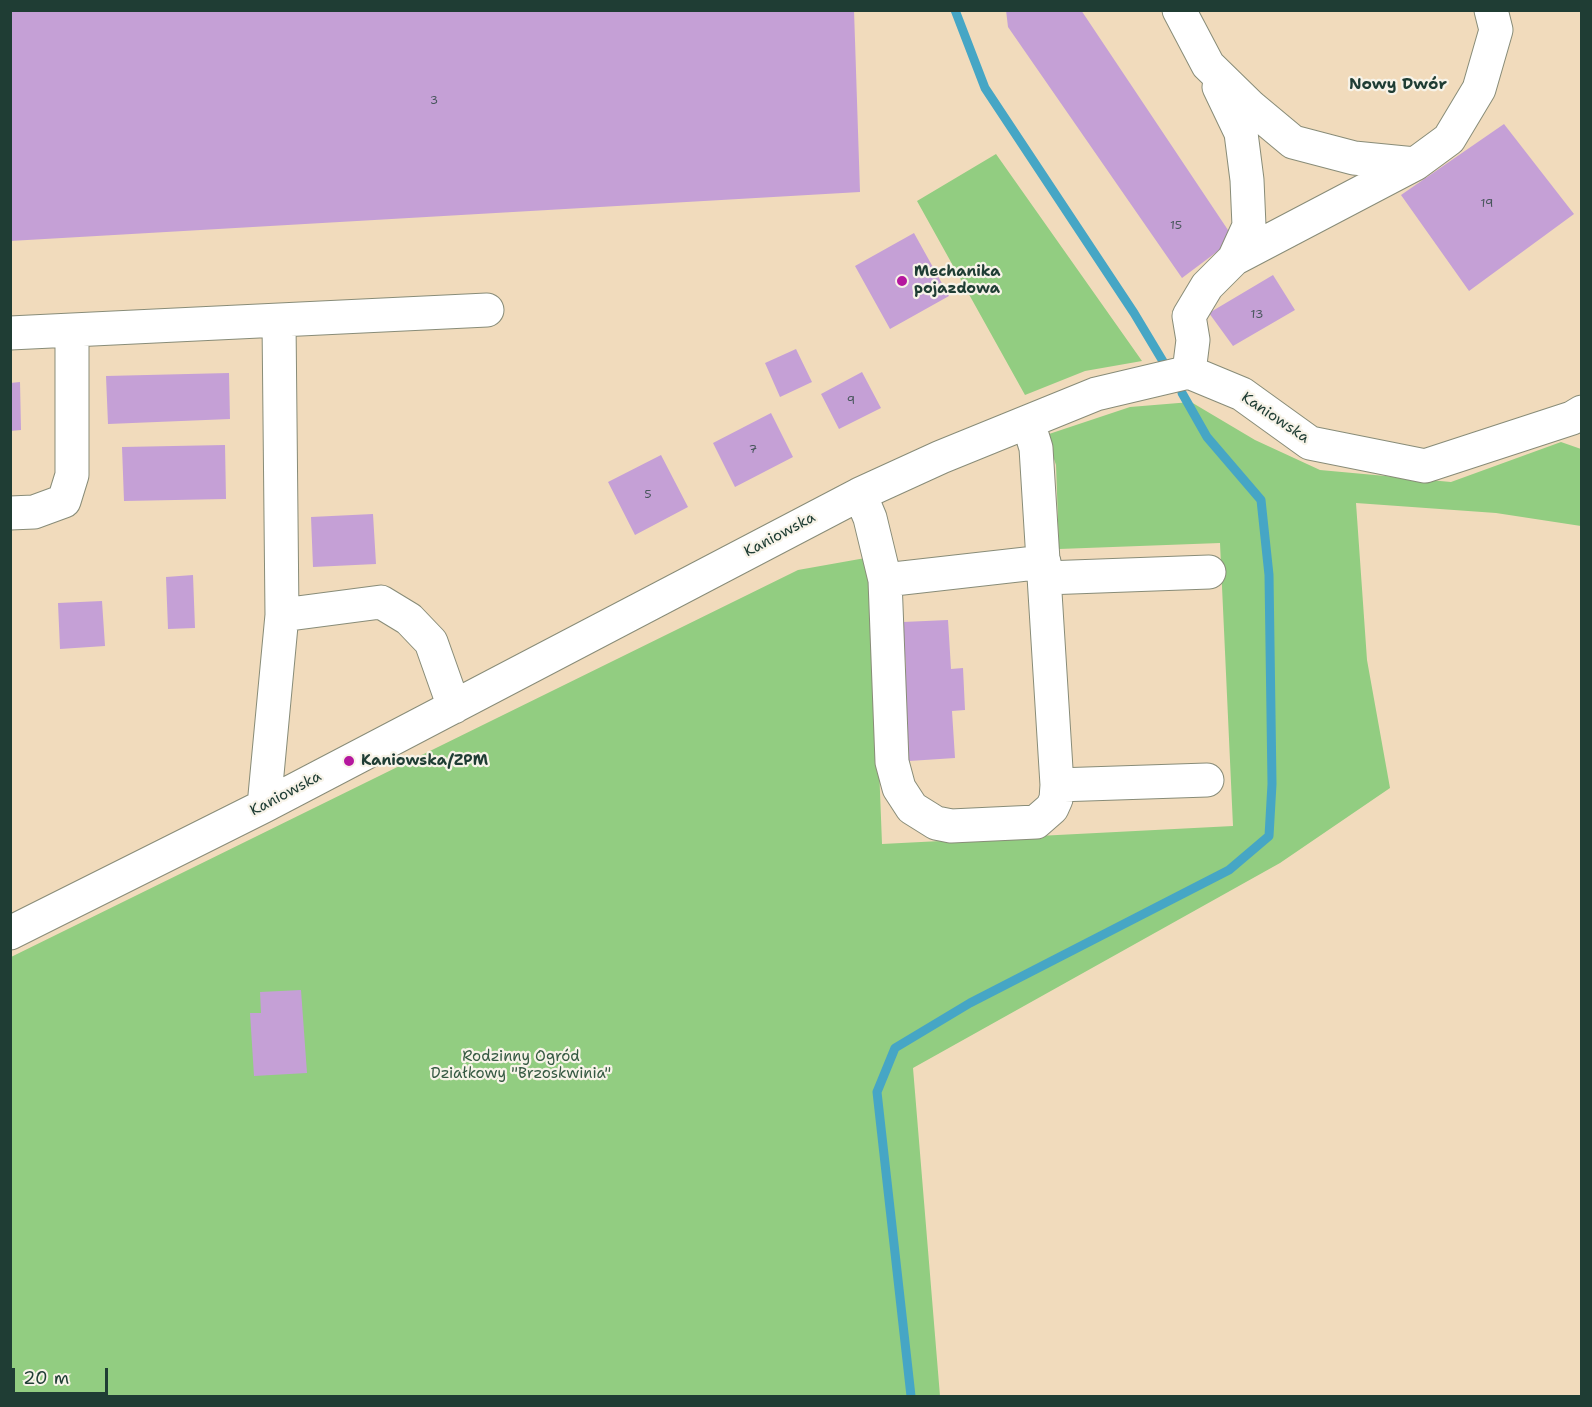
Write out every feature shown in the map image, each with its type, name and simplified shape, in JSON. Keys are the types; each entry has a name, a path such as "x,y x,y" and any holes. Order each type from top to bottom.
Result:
{"street":[{"path":"1179,10 1241,133 1247,180 1248,226 1234,259"},
{"path":"1189,372 1193,340 1189,316 1208,286 1234,259 1415,164 1449,139 1479,89 1496,30 1491,10"},
{"path":"1208,65 1251,107 1293,142 1354,158 1415,164"},
{"path":"10,333 487,310"},
{"path":"264,806 282,615 279,321"},
{"path":"10,513 34,512 64,501 72,476 72,330"},
{"name":"Kaniowska","path":"10,933 264,806 860,494 941,457 1096,394 1189,372 1242,394 1310,443 1425,466 1572,418 1581,412"},
{"path":"860,494 870,518 885,580 892,762 898,788 912,808 936,823 951,826 1036,822 1052,808 1056,799 1057,786 1036,448 1028,422"},
{"path":"885,580 1045,570 1209,572"},
{"path":"282,615 381,602 409,619 431,642 454,706"},
{"path":"1057,786 1208,780"}],"green space":[{"path":"996,154 1142,361 1085,371 1025,395 917,201"},
{"name":"Rodzinny Ogród Działkowy \"Brzoskwinia\"","path":"1191,402 1255,440 1320,470 1451,482 1561,442 1581,449 1581,526 1496,513 1356,503 1367,660 1390,788 1280,863 913,1068 940,1396 11,1396 11,957 798,570 871,557 882,844 1233,826 1220,543 1059,549 1056,465 1046,435 1130,407"}],"building":[{"path":"10,10 854,10 860,192 10,241"},
{"path":"1006,10 1081,10 1234,239 1182,278 1008,27"},
{"path":"1504,124 1574,214 1469,291 1401,195"},
{"name":"Mechanika pojazdowa","path":"914,233 949,296 890,329 855,266"},
{"path":"1273,275 1295,310 1233,346 1209,313"},
{"path":"796,349 812,382 780,397 765,363"},
{"path":"862,372 881,408 839,429 821,394"},
{"path":"229,373 230,419 108,424 106,376"},
{"path":"20,382 21,430 10,431 10,383"},
{"path":"771,413 793,457 735,487 713,443"},
{"path":"225,445 226,499 124,501 122,447"},
{"path":"661,455 688,507 635,535 608,482"},
{"path":"373,514 376,564 313,567 311,517"},
{"path":"193,575 195,628 168,629 166,577"},
{"path":"102,601 105,646 60,649 58,603"},
{"path":"948,620 951,669 963,668 965,710 952,711 955,758 909,761 907,713 903,713 901,672 906,671 903,622"},
{"path":"301,990 307,1073 254,1076 250,1013 261,1013 260,992"}],"waterway":[{"path":"955,10 985,88 1134,313 1164,363"},
{"path":"911,1396 877,1092 895,1048 970,1003 1229,870 1269,836 1272,784 1269,575 1261,500 1207,437 1182,393"}],"place":[{"name":"Mechanika pojazdowa","path":"902,281"},
{"name":"Kaniowska/ZPM","path":"349,761"}],"district":[{"name":"Nowy Dwór","path":"1398,85"}]}
